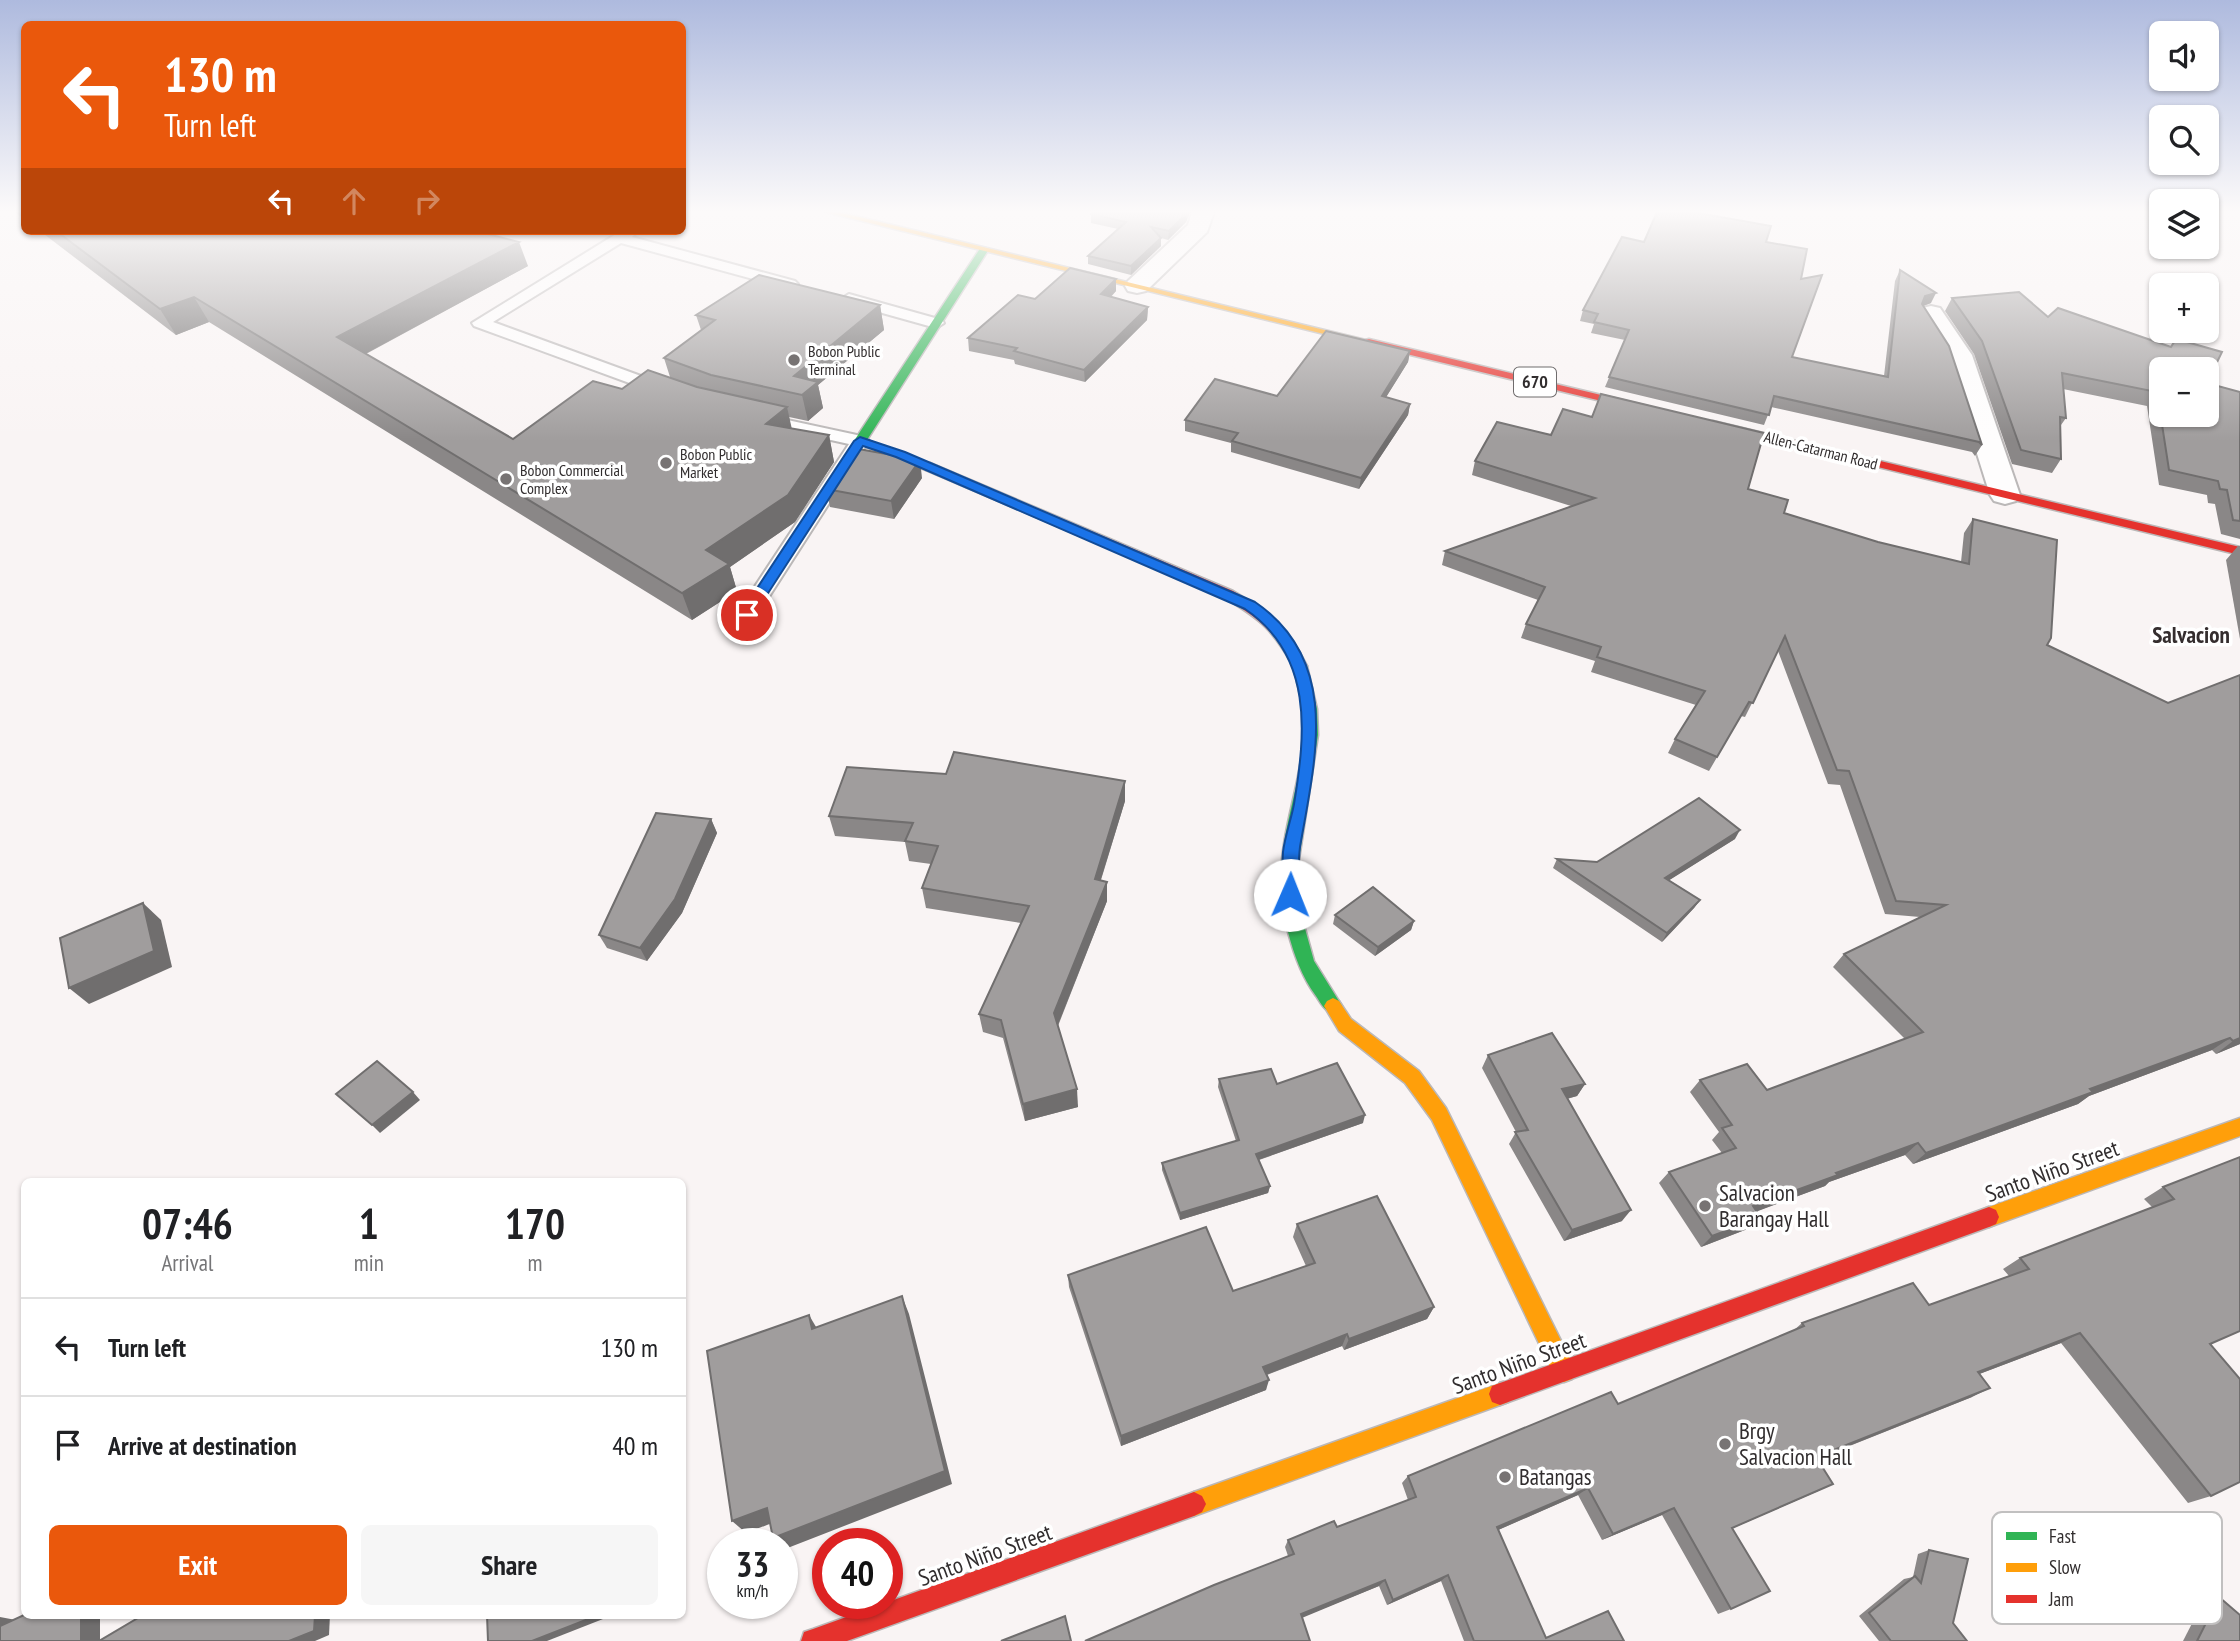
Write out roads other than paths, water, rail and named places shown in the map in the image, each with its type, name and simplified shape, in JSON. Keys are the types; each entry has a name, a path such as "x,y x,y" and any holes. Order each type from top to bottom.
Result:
{"street":[{"path":"958,289 860,441 900,454 1228,594 1268,618 1281,632 1299,664 1310,715 1311,734 1289,880 1292,909 1308,969 1345,1025 1412,1077 1439,1114 1564,1371"},
{"name":"670","path":"1148,289 1666,413"},
{"path":"1931,313 1959,355 2005,495"},
{"name":"Allen-Catarman Road","path":"1693,420 2240,551"},
{"name":"Santo Niño Street","path":"813,1641 2240,1127"}],"lane":[{"path":"537,289 480,323 684,397"},
{"path":"831,295 936,323"},
{"path":"742,414 860,441 747,615"}],"place":[{"name":"Bobon Public Terminal","path":"794,360"},
{"name":"Bobon Public Market","path":"666,463"},
{"name":"Bobon Commercial Complex","path":"506,479"},
{"name":"Salvacion Barangay Hall","path":"1705,1206"},
{"name":"Brgy Salvacion Hall","path":"1725,1444"},
{"name":"Batangas","path":"1505,1477"}],"district":[{"name":"Salvacion","path":"2191,635"}]}
